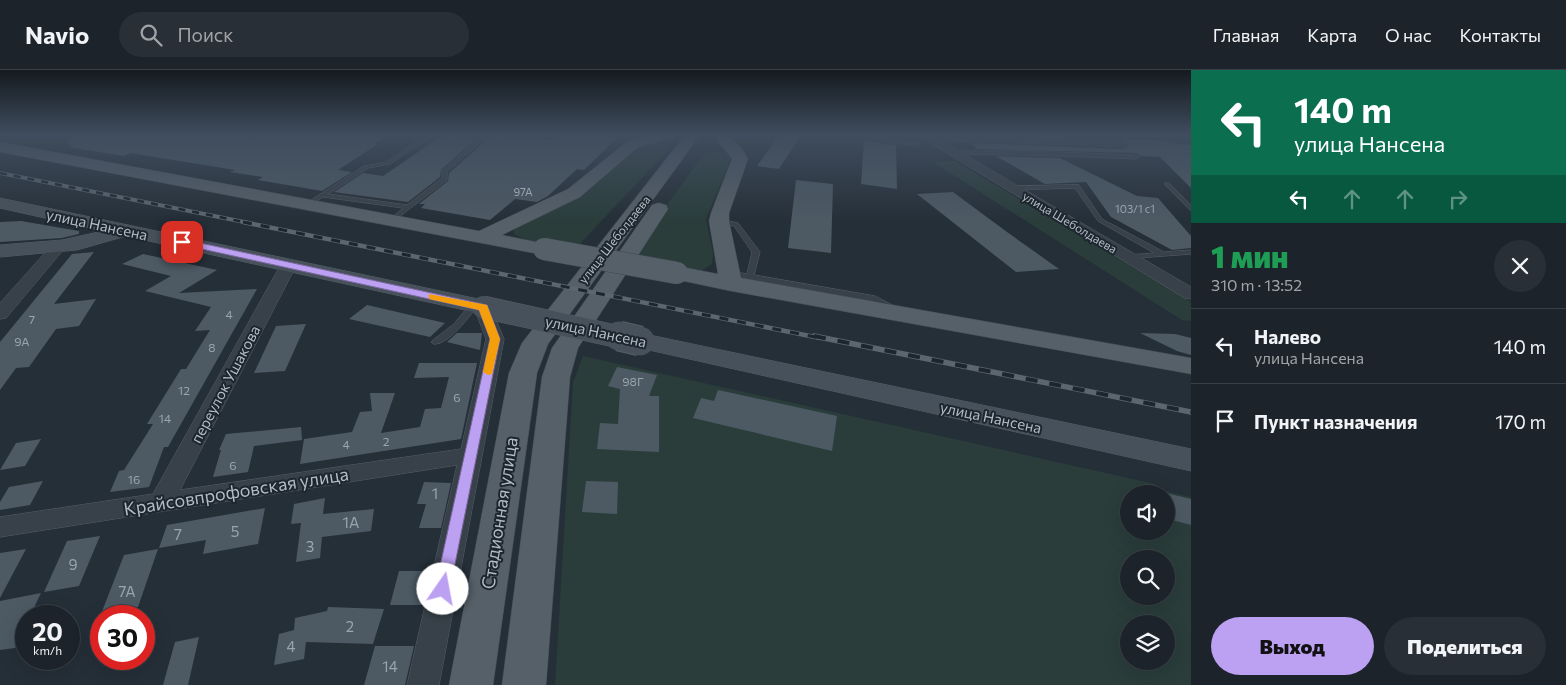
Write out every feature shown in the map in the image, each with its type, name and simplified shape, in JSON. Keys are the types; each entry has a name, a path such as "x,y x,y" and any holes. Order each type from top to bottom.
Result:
{"main road":[{"path":"101,164 315,199 393,220 677,273 737,278 908,315 1191,366"},
{"path":"484,236 574,194 610,164"},
{"name":"улица Шеболдаева","path":"550,346 673,164"},
{"name":"улица Шеболдаева","path":"550,346 695,164"},
{"path":"737,278 719,221 721,205 738,164"},
{"name":"улица Нансена","path":"0,203 1191,460"},
{"path":"0,251 59,246 99,239 125,230"},
{"path":"524,685 556,377 550,346"},
{"name":"Стадионная улица","path":"471,685 522,373 550,346"}],"street":[{"name":"улица Шеболдаева","path":"972,164 1191,294"},
{"path":"0,314 59,246"},
{"name":"переулок Ушакова","path":"161,502 288,266"},
{"path":"423,685 495,339 479,306"},
{"name":"Крайсовпрофовская улица","path":"0,527 472,455"}],"lane":[{"path":"315,199 366,167 384,164"},
{"path":"393,220 445,179 444,172 453,164"},
{"path":"1167,184 1191,209"},
{"path":"1013,188 1077,186 1100,220 1162,254"},
{"path":"315,199 409,207"},
{"path":"719,221 736,224 756,252 737,278"},
{"path":"1128,257 1191,252"},
{"path":"436,342 479,306"}],"green space":[{"path":"611,164 655,164 576,248 527,240 513,234 515,228"},
{"path":"697,164 729,164 706,219 713,253 712,264 703,270 696,271 628,258"},
{"path":"936,164 960,164 1191,302 1191,321 1182,320"},
{"path":"583,356 1155,484 1120,485 1120,540 1175,540 1175,493 1191,497 1191,685 555,685 573,383"}],"building":[{"path":"196,164 348,164 338,170 352,172 322,191 258,180 263,177 230,172 235,170"},
{"path":"401,164 448,164 441,170 440,177 408,202 334,192 363,173 383,176"},
{"path":"460,164 590,164 584,170 577,169 548,196 537,202 515,199 490,220 421,208 425,204 419,204 448,181 449,173"},
{"path":"759,164 782,164 779,169 757,166"},
{"path":"862,164 896,164 897,189 861,184"},
{"path":"1009,164 1072,164 1137,196 1158,198 1191,236 1191,248 1172,250 1111,217 1086,182 1045,184"},
{"path":"1167,164 1191,164 1191,188"},
{"path":"796,180 833,184 831,253 788,248"},
{"path":"953,192 1059,269 1016,272 917,194"},
{"path":"21,221 79,231 79,234 62,238 0,242 0,222"},
{"path":"94,252 54,304 96,299 79,326 56,329 29,367 16,368 0,390 0,342 72,254"},
{"path":"143,254 217,270 179,293 257,289 168,447 164,447 149,487 110,492 119,471 124,470 153,424 147,424 181,369 186,369 210,330 195,331 211,307 145,291 171,276 122,264"},
{"path":"367,305 445,323 430,337 349,319"},
{"path":"306,324 285,371 254,373 276,326"},
{"path":"457,333 482,333 480,350 447,342"},
{"path":"1140,333 1175,334 1191,338 1191,355 1177,351"},
{"path":"419,363 477,363 461,439 300,464 304,439 352,432 360,412 372,411 370,393 395,393 381,433 420,427 425,409 441,408 449,377 414,378"},
{"path":"617,367 657,375 649,396 659,396 659,452 597,449 600,423 618,424 620,389 608,386"},
{"path":"718,390 837,416 832,451 693,418 701,398 714,401"},
{"path":"301,427 302,440 254,446 248,472 213,477 221,450 219,450 226,434"},
{"path":"41,439 25,466 0,470 16,443"},
{"path":"43,481 30,505 0,510 0,502 9,487"},
{"path":"586,481 618,482 617,514 582,512"},
{"path":"424,482 451,483 441,528 419,528 426,504 417,504"},
{"path":"1175,495 1191,499 1191,525 1175,521"},
{"path":"325,498 323,514 374,509 371,531 322,537 320,558 296,562 301,523 291,524 294,504"},
{"path":"265,508 258,544 203,554 206,540 159,548 167,525"},
{"path":"100,536 79,586 44,592 67,541"},
{"path":"26,549 0,598 0,553"},
{"path":"158,549 139,605 105,605 124,555"},
{"path":"399,571 431,571 423,605 390,605"},
{"path":"41,593 35,605 15,605 15,648 0,650 0,601"},
{"path":"328,607 384,609 373,644 306,642 304,659 274,665 279,634 294,630 295,618 327,611"},
{"path":"199,637 188,685 163,685 175,642"},
{"path":"375,646 414,646 405,685 364,685"}],"railway":[{"path":"0,173 249,223"},
{"path":"243,222 820,338"},
{"path":"814,336 1191,412"}],"slow traffic":[{"path":"432,296 483,308 495,339 488,372"}],"route":[{"path":"182,242 483,308 495,339 443,589"}]}
